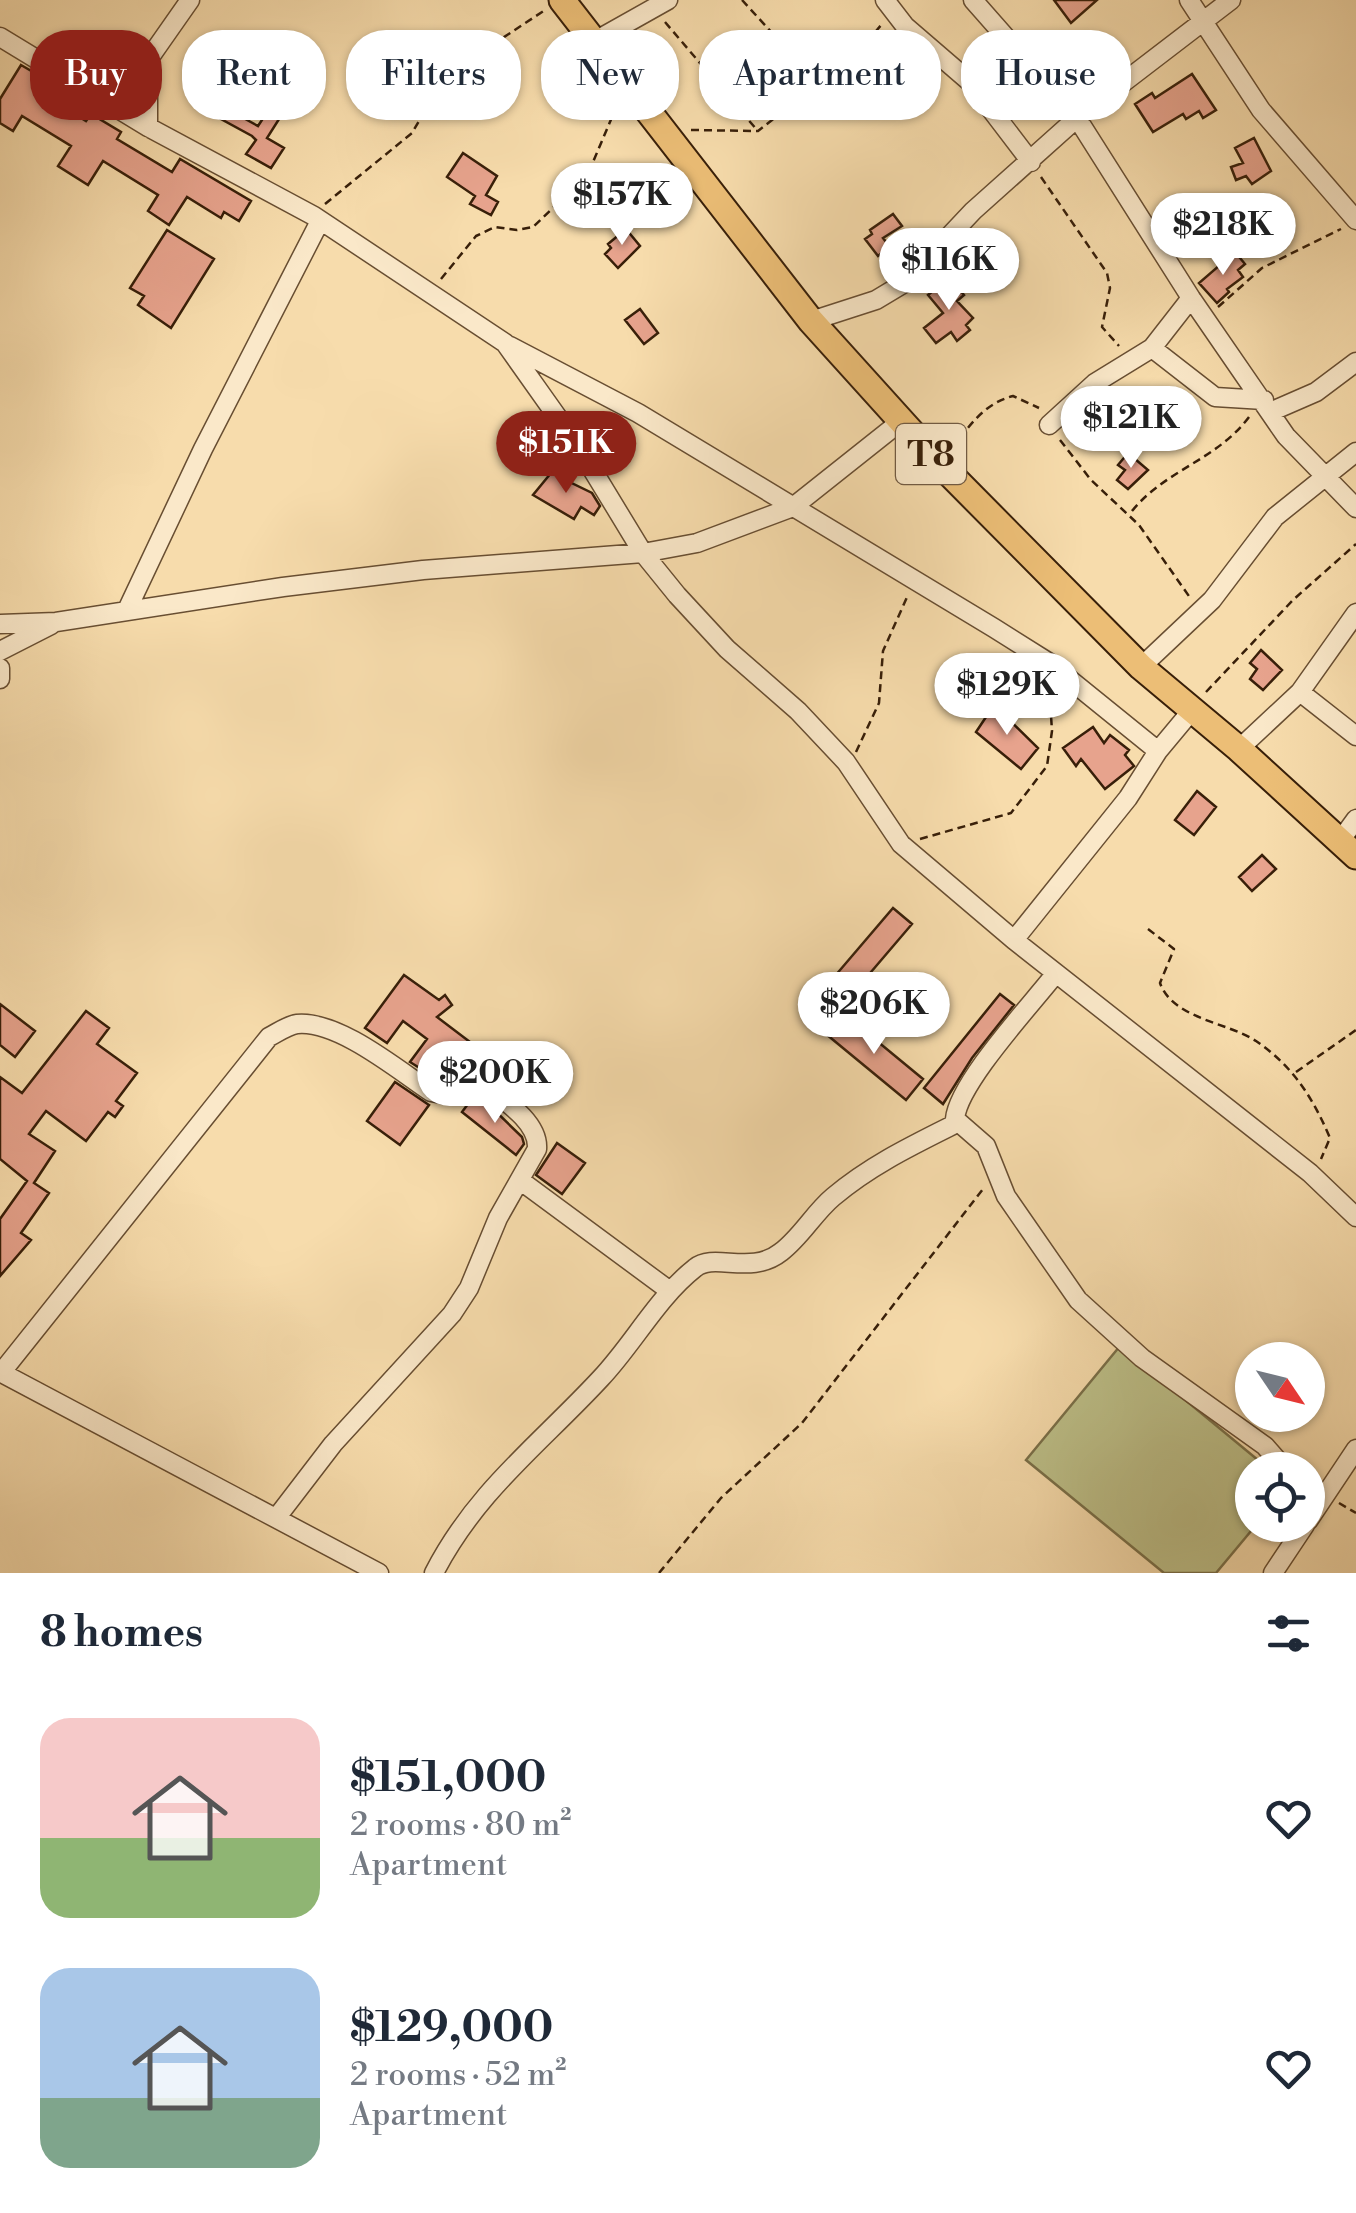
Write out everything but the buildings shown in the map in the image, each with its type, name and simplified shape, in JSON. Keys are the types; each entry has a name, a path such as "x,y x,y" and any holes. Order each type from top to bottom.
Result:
{"highway":[{"name":"T8","path":"554,4 583,30"},
{"name":"T8","path":"655,120 811,321 900,422 1140,667 1239,749 1348,849"}],"street":[{"path":"162,40 190,0"},
{"path":"973,0 999,30"},
{"path":"1189,0 1261,110 1349,224"},
{"path":"1131,76 1231,0"},
{"path":"615,30 661,5"},
{"path":"889,6 923,43 960,72 1031,162"},
{"path":"0,37 30,55"},
{"path":"136,120 317,218 505,343 638,413 1048,662 1158,751"},
{"path":"148,120 148,127"},
{"path":"811,321 876,300 906,282 974,212 1075,120"},
{"path":"1078,120 1190,298 1286,436 1356,508"},
{"path":"127,610 317,218"},
{"path":"1049,425 1095,383 1152,348 1190,298"},
{"path":"505,343 578,446 643,553 726,649 798,710 846,762 901,844 1014,940 1310,1173 1356,1217"},
{"path":"1152,348 1215,397 1267,406 1316,392 1356,362"},
{"path":"0,624 56,622 423,570 643,553 697,543 793,507 900,422"},
{"path":"1140,667 1200,612 1274,517 1356,452"},
{"path":"1239,749 1300,692 1356,612"},
{"path":"0,651 56,622"},
{"path":"0,668 0,679"},
{"path":"1300,692 1356,736"},
{"path":"1014,940 1128,798 1158,751 1193,709"},
{"path":"1348,849 1356,818"},
{"path":"957,1123 958,1103 1056,973"},
{"path":"276,1517 334,1444 452,1314 468,1288 498,1218 537,1150 538,1139 530,1126 489,1089 431,1092 348,1038 297,1024 268,1037 246,1062 0,1373 379,1573"},
{"path":"957,1123 986,1146 1006,1196 1078,1300 1142,1358 1270,1452"},
{"path":"434,1573 486,1492 604,1376 670,1291 698,1265 708,1261 746,1266 781,1252 831,1198 874,1166 957,1123"},
{"path":"521,1181 670,1291"},
{"path":"1325,1481 1356,1449"},
{"path":"1273,1573 1293,1542"}],"path":[{"path":"742,0 769,30"},
{"path":"317,218 347,183 412,133 438,90 492,45 554,4"},
{"path":"661,5 758,132"},
{"path":"873,30 889,6"},
{"path":"430,292 476,236 496,227 533,227 582,188 611,120"},
{"path":"663,130 758,132 773,120"},
{"path":"1031,162 1108,273 1110,288 1102,327 1134,361"},
{"path":"1205,317 1262,268 1349,224"},
{"path":"942,466 978,417 999,400 1013,396 1029,402 1038,408 1078,467 1130,513 1200,612"},
{"path":"1130,513 1158,483 1225,445 1250,414 1267,406"},
{"path":"1193,709 1224,670 1293,600 1356,544"},
{"path":"846,762 860,748 871,726 879,704 884,652 915,580"},
{"path":"901,844 1011,813 1047,766 1052,732 1048,662"},
{"path":"1148,929 1175,952 1160,983 1169,999 1258,1042 1295,1073 1330,1138 1310,1173"},
{"path":"1295,1073 1356,1033"},
{"path":"659,1573 720,1498 802,1422 996,1172"}],"green space":[{"path":"1120,1346 1248,1452 1235,1452 1235,1542 1242,1542 1216,1573 1164,1573 1026,1460"}]}
